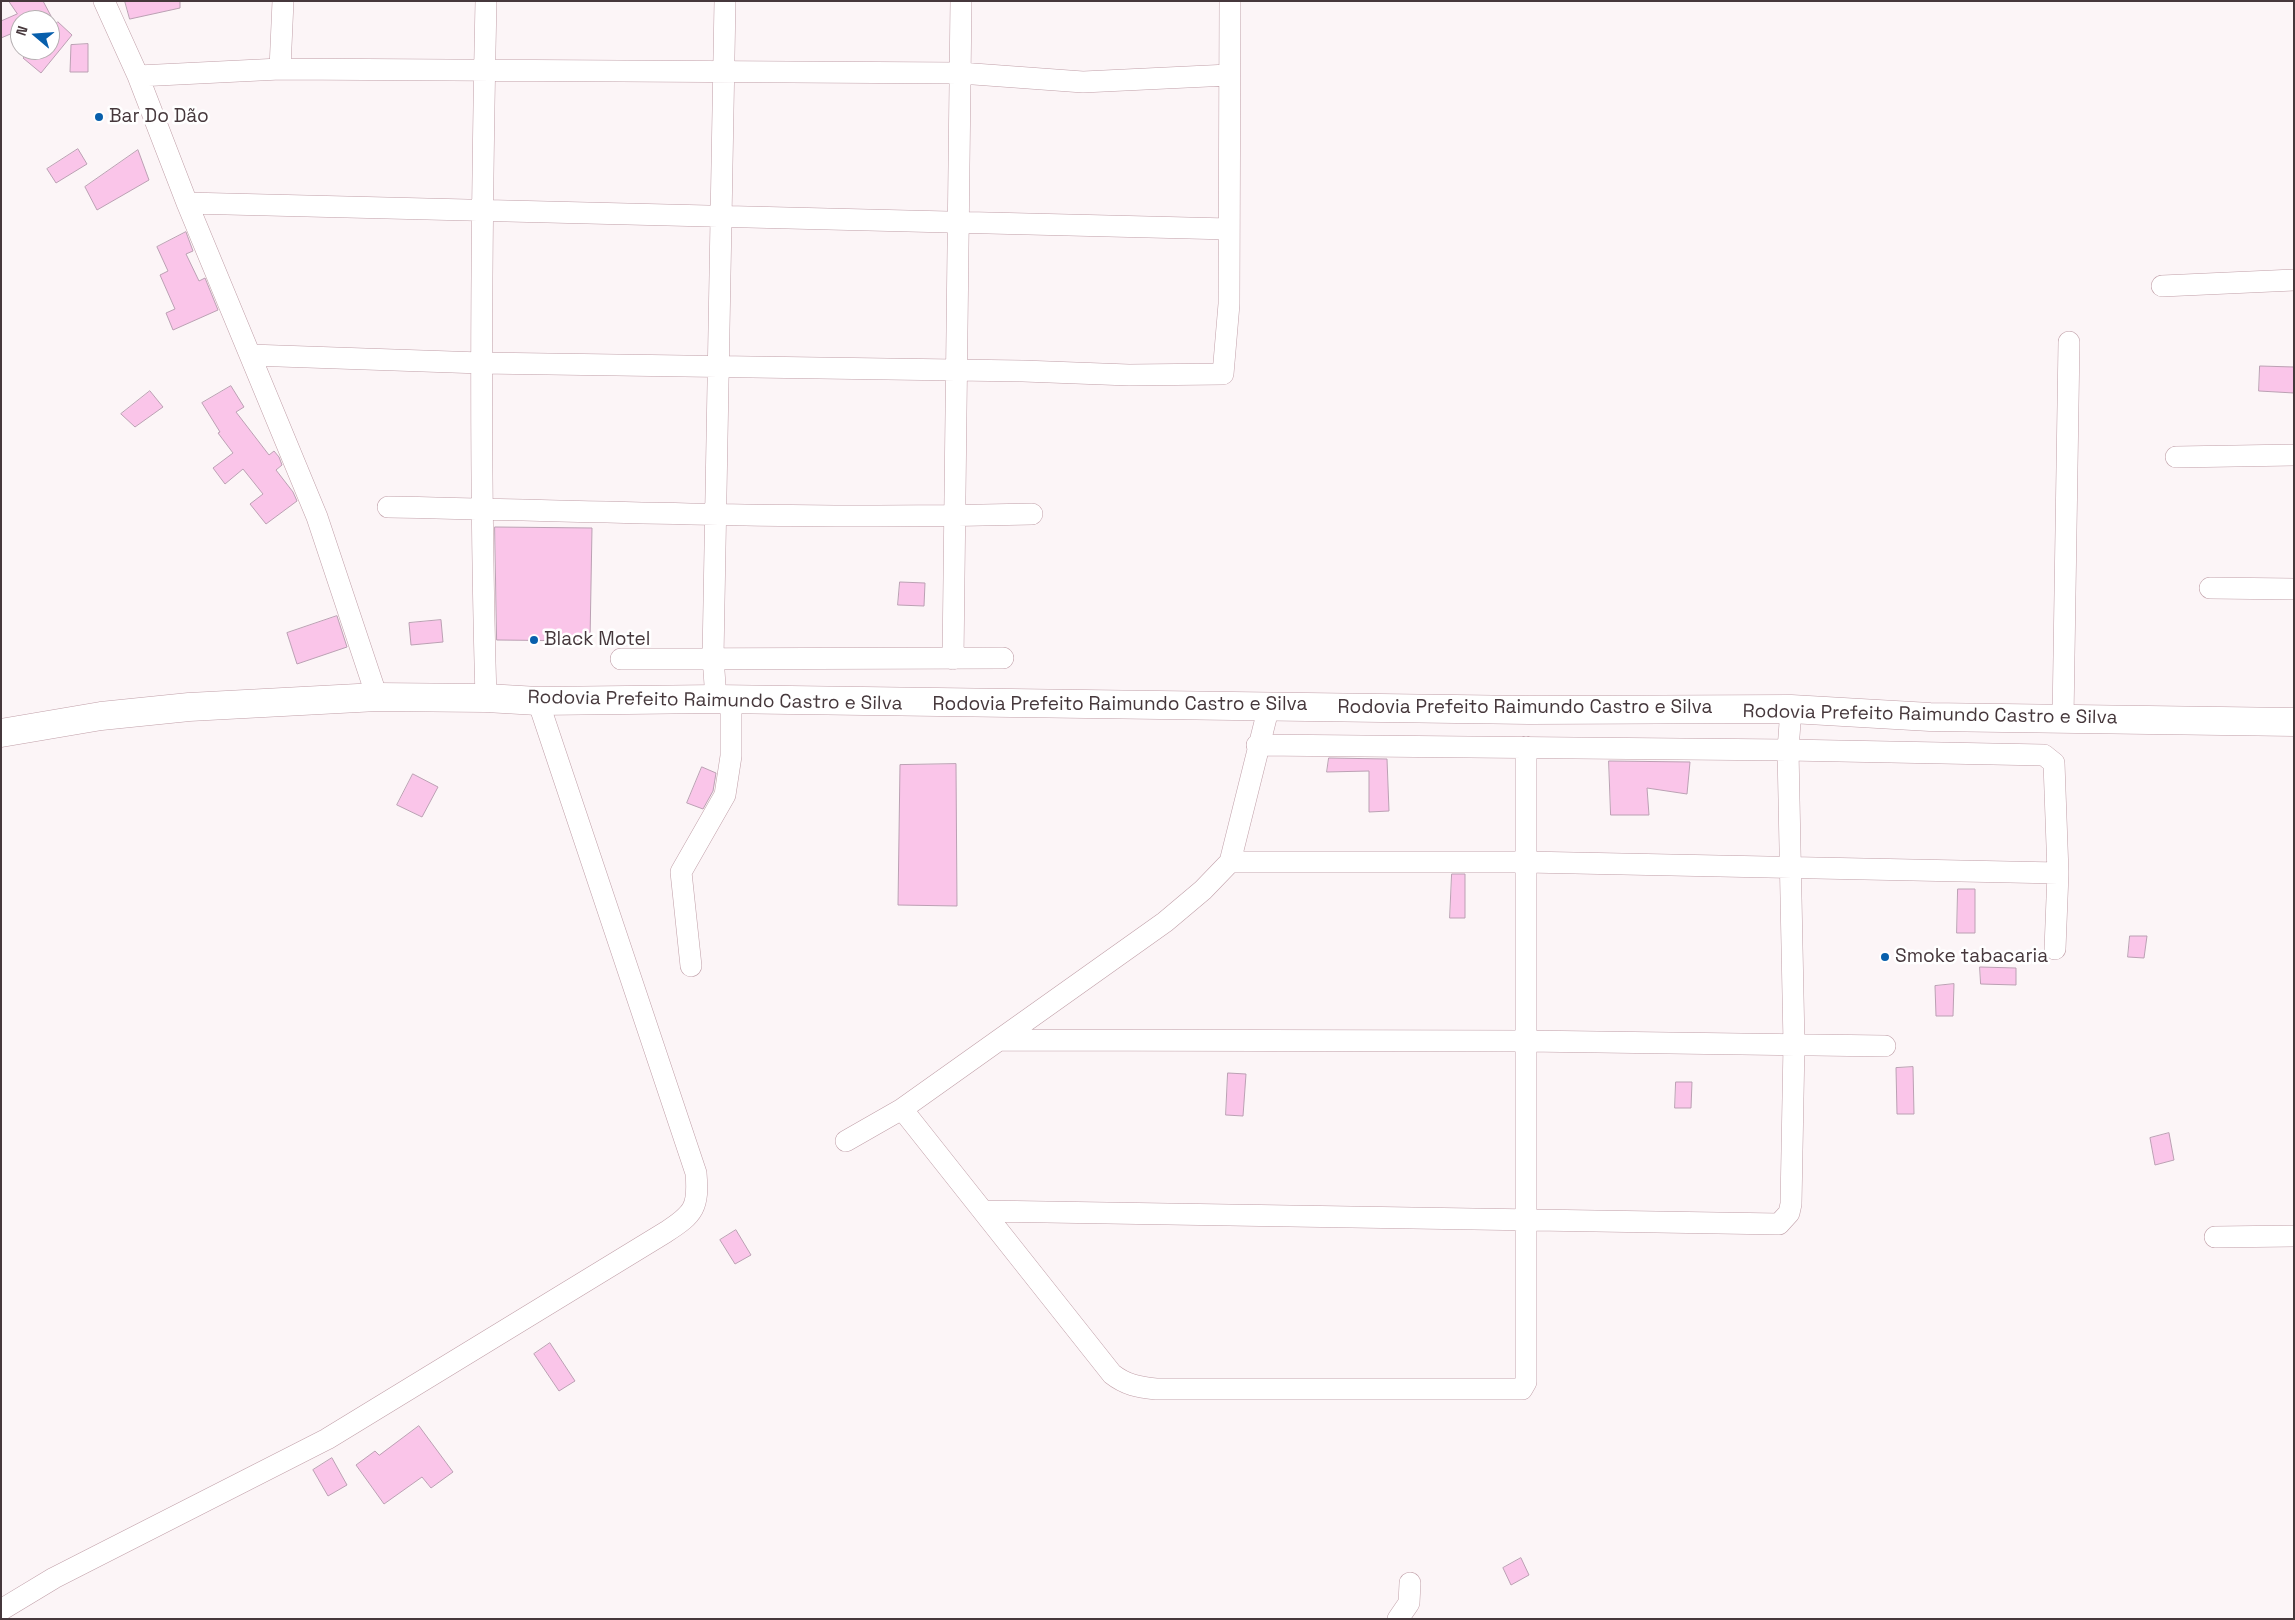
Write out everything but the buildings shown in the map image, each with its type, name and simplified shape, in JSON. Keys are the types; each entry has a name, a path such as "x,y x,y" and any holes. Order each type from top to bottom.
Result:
{"main road":[{"name":"Rodovia Prefeito Raimundo Castro e Silva","path":"1,733 101,716 189,707 377,697 486,698 538,701 723,700 1529,710 1791,709 1930,717 2240,722"},
{"path":"2240,722 2294,722"},
{"path":"2240,722 2294,730"}],"street":[{"path":"104,1 138,76 186,203 317,517 377,697"},
{"path":"280,69 282,1"},
{"path":"486,1 481,211 480,508 486,698"},
{"path":"691,966 681,872 725,794 731,756 723,700 713,657 716,367 722,215 725,1"},
{"path":"953,659 961,1"},
{"path":"250,355 481,363 1023,371 1129,375 1223,374 1229,304 1230,1"},
{"path":"138,76 280,69 484,71 725,70 960,74 1083,82 1229,75"},
{"path":"186,203 1228,229"},
{"path":"2162,286 2294,280"},
{"path":"2063,719 2069,342"},
{"path":"2176,457 2294,455"},
{"path":"388,507 715,514 954,516 1032,514"},
{"path":"2210,588 2294,589"},
{"path":"622,659 713,657 1003,658"},
{"path":"1,1610 54,1578 326,1439 658,1238 678,1224 693,1209 698,1196 696,1173 538,701"},
{"path":"846,1142 902,1109 1165,922 1203,890 1230,862 1257,745 1269,706"},
{"path":"985,1211 1779,1224 1789,1213 1790,1204 1794,1044 1788,750 1791,709"},
{"path":"1257,745 1788,750 2044,755 2054,763 2058,873 2056,949"},
{"path":"902,1109 985,1211 1112,1374 1123,1382 1137,1387 1156,1389 1522,1389 1526,1382 1526,747"},
{"path":"1230,862 1526,862 1790,869 2058,873"},
{"path":"999,1040 1526,1040 1885,1046"},
{"path":"2215,1238 2294,1236"},
{"path":"1398,1619 1409,1603 1410,1583"}],"place":[{"name":"Bar Do Dão","path":"99,117"},
{"name":"Black Motel","path":"534,640"},
{"name":"Smoke tabacaria","path":"1885,957"}]}
